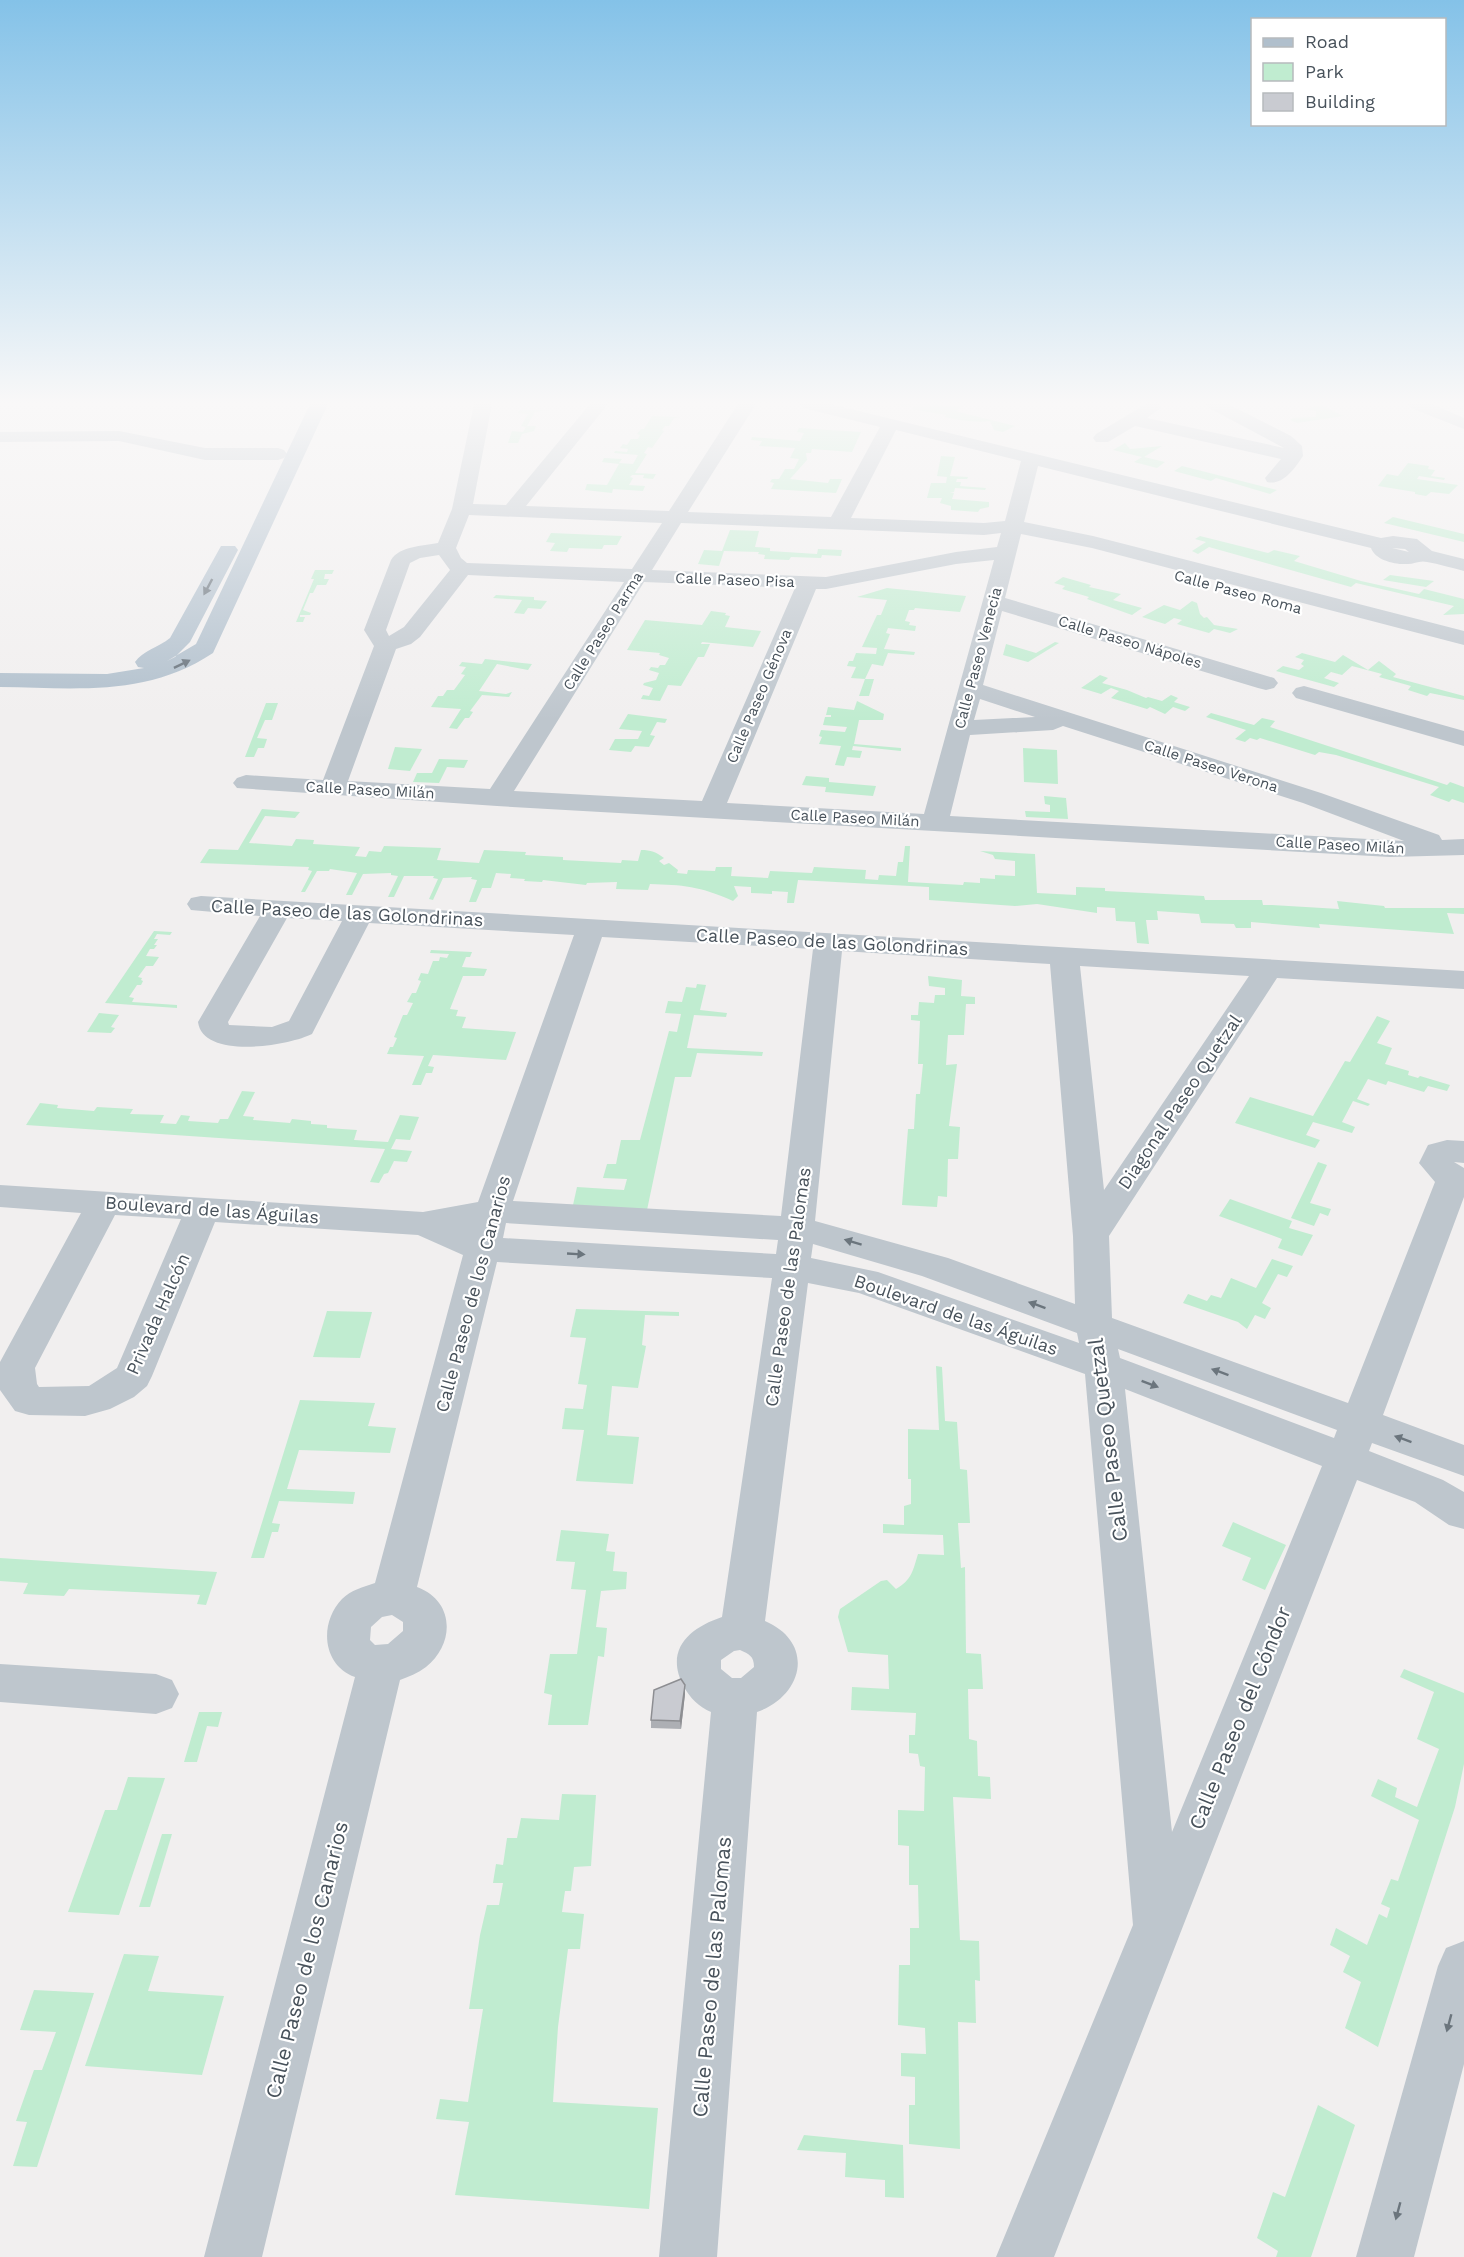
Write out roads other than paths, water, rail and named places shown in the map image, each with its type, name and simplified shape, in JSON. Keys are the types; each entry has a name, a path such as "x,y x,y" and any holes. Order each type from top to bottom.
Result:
{"main road":[{"path":"0,669 123,668 149,661 167,652 179,642 249,509"},
{"path":"0,680 106,680 148,675 190,660 205,648 270,509"}],"street":[{"path":"386,645 403,639 412,632 462,569 452,561 446,548 462,509"},
{"path":"470,509 984,529 1009,538"},
{"name":"Calle Paseo Parma","path":"497,798 679,509"},
{"path":"838,523 845,509"},
{"name":"Calle Paseo Venecia","path":"935,823 1017,509"},
{"path":"1240,509 1381,544 1381,550 1393,556 1410,558 1421,554 1464,565"},
{"name":"Calle Paseo Pisa","path":"462,569 826,583 956,558 1009,538"},
{"name":"Calle Paseo Roma","path":"1009,538 1093,542 1464,638"},
{"name":"Calle Paseo Roma","path":"1009,538 1200,581 1464,653"},
{"path":"386,645 378,638 375,630 401,560 414,554 446,548"},
{"name":"Calle Paseo Génova","path":"711,810 808,583"},
{"name":"Calle Paseo Nápoles","path":"993,601 1266,683 1278,679 1293,681 1304,687 1304,693 1464,739"},
{"path":"333,788 386,645"},
{"name":"Calle Paseo Verona","path":"970,688 1312,798 1457,848"},
{"path":"959,728 1074,722"},
{"name":"Calle Paseo Milán","path":"246,783 1389,849 1457,848"},
{"name":"Calle Paseo de las Golondrinas","path":"201,904 1464,980"},
{"path":"278,909 213,1022 214,1029 221,1034 275,1038 301,1027 360,913"},
{"name":"Calle Paseo de los Canarios","path":"233,2257 381,1664 396,1662 411,1654 422,1643 427,1631 426,1618 420,1607 408,1600 393,1597 492,1211 591,927"},
{"name":"Calle Paseo de las Palomas","path":"688,2257 735,1698 750,1696 764,1690 773,1679 778,1667 776,1654 768,1642 756,1634 742,1631 797,1229 828,942"},
{"name":"Calle Paseo Quetzal","path":"1064,956 1091,1236 1094,1326 1103,1366 1157,1925"},
{"name":"Diagonal Paseo Quetzal","path":"1091,1236 1269,969"},
{"name":"Calle Paseo del Cóndor","path":"1025,2257 1461,1170"},
{"name":"Boulevard de las Águilas","path":"0,1196 423,1224 492,1211 797,1229 835,1237 935,1267 1094,1326 1353,1441 1464,1513"},
{"name":"Privada Halcón","path":"104,1203 16,1368 18,1388 29,1401 90,1402 117,1392 134,1376 203,1209"},
{"name":"Boulevard de las Águilas","path":"423,1224 482,1249 790,1267 865,1281 1103,1366 1353,1441 1464,1461"},
{"path":"2,1687 156,1694"},
{"path":"1385,2257 1464,1966"}]}
